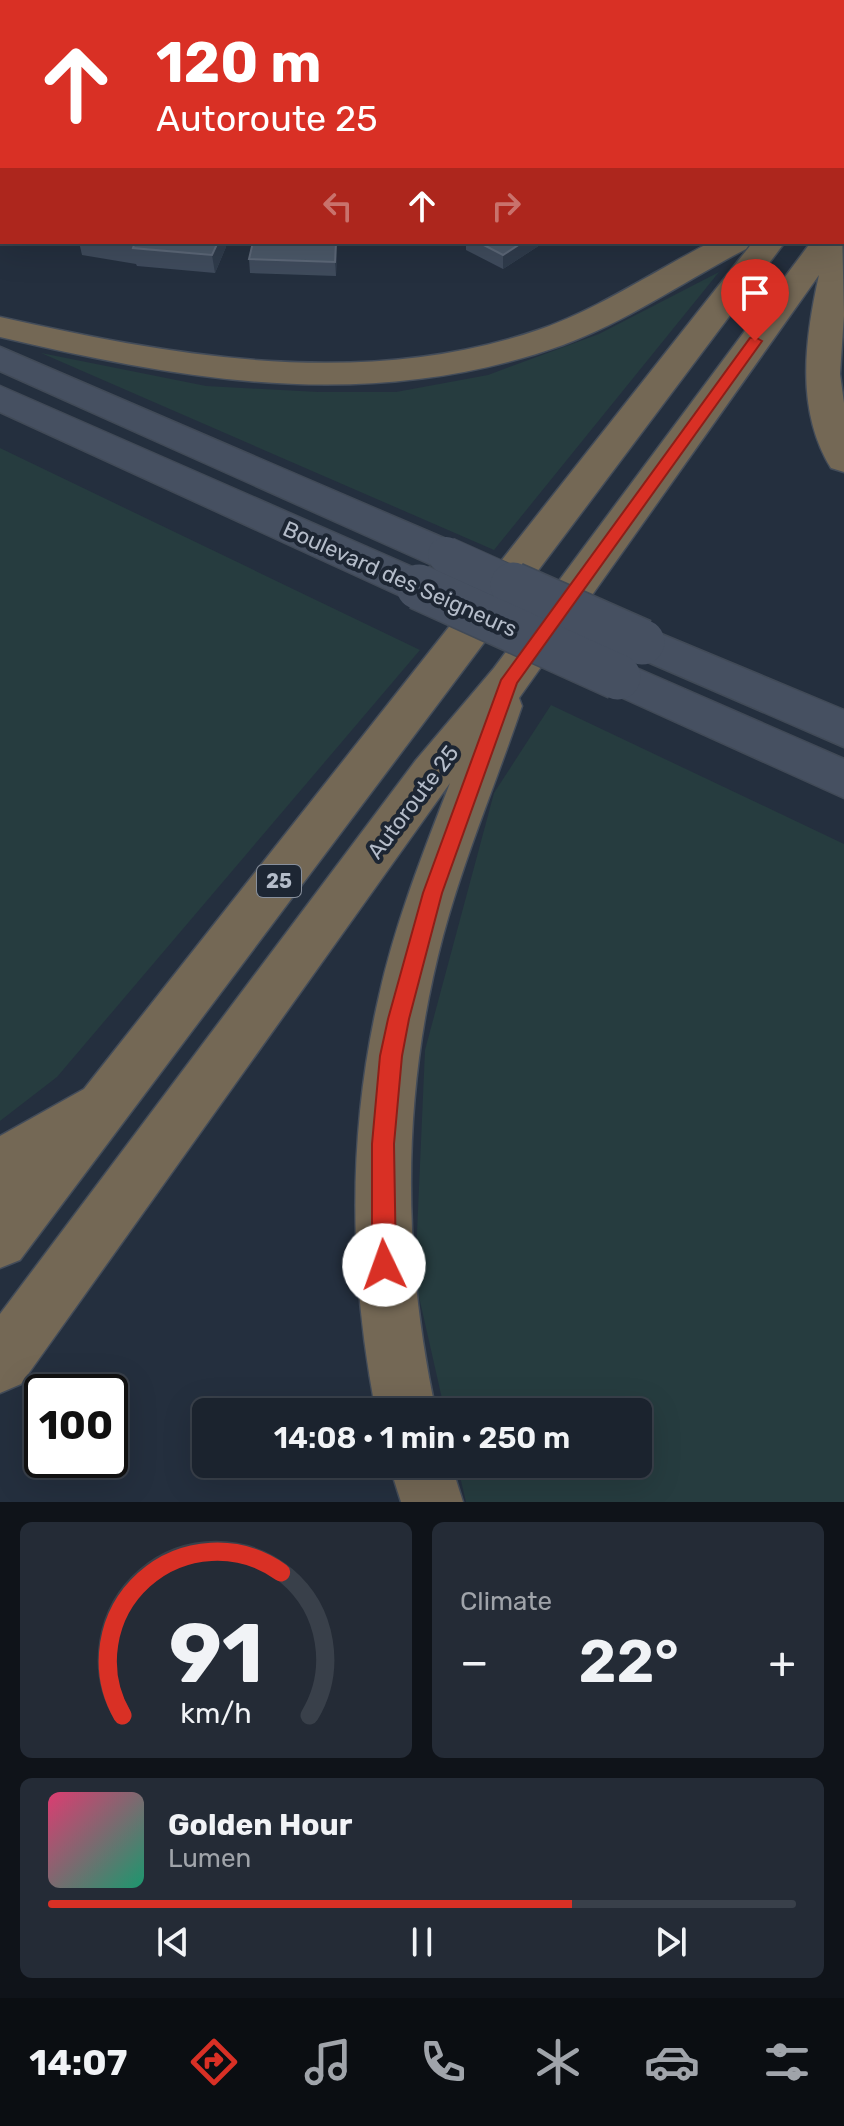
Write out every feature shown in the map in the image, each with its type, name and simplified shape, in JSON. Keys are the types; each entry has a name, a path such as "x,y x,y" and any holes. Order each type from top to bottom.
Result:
{"highway":[{"path":"0,327 123,355 236,372 329,376 416,369 500,353 554,336 631,301 731,244"},
{"name":"25","path":"0,1240 767,244"},
{"name":"Autoroute 25","path":"0,1363 432,773 509,680 826,244"},
{"path":"843,244 824,328 821,379 827,416 844,459"},
{"path":"403,1398 391,1336 382,1238 383,1144 391,1056 421,929 509,680"},
{"path":"0,1167 110,1100"},
{"path":"424,1478 432,1502"}],"main road":[{"name":"Boulevard des Seigneurs","path":"0,358 844,729"},
{"name":"Boulevard des Seigneurs","path":"0,398 844,779"}],"green space":[{"path":"719,272 494,550 41,353 206,386 318,392 396,392 488,375 599,334"},
{"path":"0,448 420,650 57,1077 0,1121"},
{"path":"551,705 844,844 844,1502 466,1502 460,1478 652,1478 652,1398 442,1398 415,1279 425,1050 494,793"}],"building":[{"path":"127,244 217,244 212,255 133,248 134,245"},
{"path":"253,244 336,244 335,262 249,259"},
{"path":"482,244 520,244 503,255"}],"route":[{"path":"384,1265 383,1144 391,1056 398,1019 432,893 471,793 509,680 755,341"}]}
